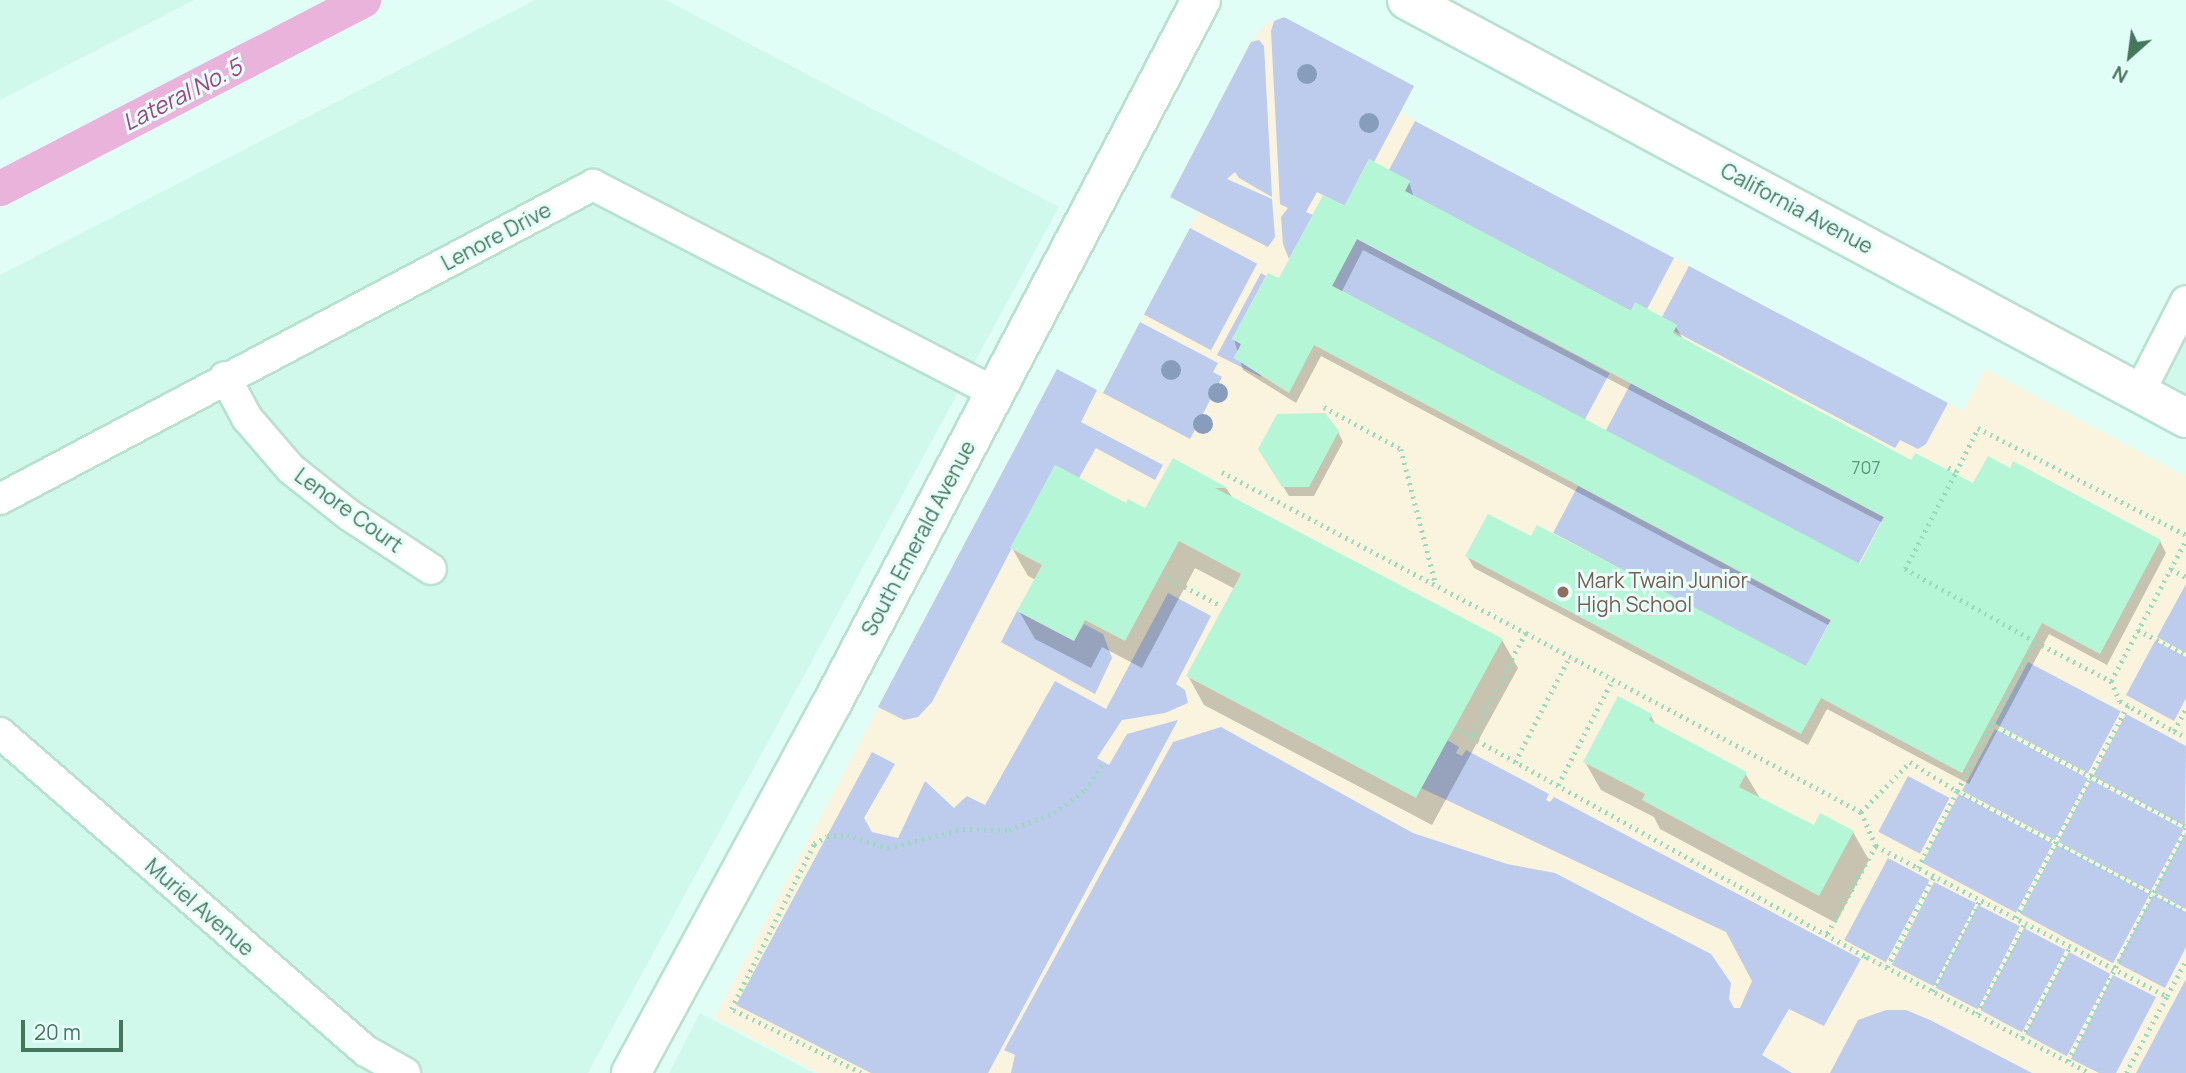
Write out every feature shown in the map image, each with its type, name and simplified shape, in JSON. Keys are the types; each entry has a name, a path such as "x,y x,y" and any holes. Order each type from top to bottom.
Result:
{"street":[{"name":"South Emerald Avenue","path":"631,1073 1200,0"},
{"name":"California Avenue","path":"1407,0 2186,418"},
{"name":"Lenore Drive","path":"0,499 225,377 593,185 994,392"},
{"path":"2139,393 2186,301"},
{"name":"Lenore Court","path":"225,377 247,418 291,469 349,515 431,569"},
{"name":"Muriel Avenue","path":"0,733 366,1051 405,1073"}],"path":[{"path":"1324,407 1401,449 1437,586"},
{"path":"2111,681 2186,538 1978,428 1905,569 2111,681 2120,701 2186,737"},
{"path":"1948,468 1956,472"},
{"path":"1222,472 1861,812 1876,846 2167,996"},
{"path":"2171,569 2186,577"},
{"path":"1166,577 1220,605"},
{"path":"2138,630 2186,655"},
{"path":"1471,737 1526,633"},
{"path":"1918,867 2035,642"},
{"path":"1515,762 1570,656"},
{"path":"1558,785 1613,679"},
{"path":"2016,918 2128,705"},
{"path":"2174,731 2186,708"},
{"path":"1991,724 2186,828 2067,1061"},
{"path":"1453,728 1866,959 1887,967 2090,1073"},
{"path":"861,1073 731,1009 814,844 827,836 847,835 888,848 963,829 1009,830 1054,813 1085,790 1104,762"},
{"path":"1861,812 1910,762 1958,791 2186,911"},
{"path":"1827,935 1876,846"},
{"path":"1887,967 1934,876"},
{"path":"1932,991 1980,900"},
{"path":"1977,1014 2025,923"},
{"path":"2022,1038 2070,946"},
{"path":"2126,1073 2186,961"}],"shaded area":[{"path":"0,0 194,0 0,100"},
{"path":"535,0 666,0 1059,207 588,1073 0,1073 0,275"},
{"name":"Mark Twain Junior High School","path":"1284,17 1414,86 1401,113 1963,411 1985,369 2186,477 2186,1073 818,1073 714,1018 1057,369 1103,393 1198,212 1170,197 1251,42 1264,25"},
{"path":"1284,17 1414,86 1374,162 1369,159 1357,182 1351,209 1317,192 1306,212 1313,215 1289,259 1283,244 1281,217 1288,208 1280,204 1271,31 1274,21"},
{"path":"1259,40 1264,46 1272,197 1239,178 1235,172 1227,179 1272,199 1275,237 1268,247 1170,197 1251,42"},
{"path":"1415,121 1674,258 1647,309 1635,303 1631,311 1405,191 1410,181 1389,170"},
{"path":"1190,228 1257,264 1211,350 1144,315"},
{"path":"1357,239 1610,373 1585,420 1332,286"},
{"path":"1689,266 1948,403 1926,444 1918,449 1900,440 1895,448 1674,331 1677,325 1662,317"},
{"path":"1261,273 1266,276 1232,339 1241,344 1234,358 1263,373 1261,377 1217,355"},
{"path":"1140,322 1218,363 1213,372 1222,377 1190,439 1103,393"},
{"path":"2186,332 2186,401 2157,386"},
{"path":"1057,369 1097,390 1081,422 1163,465 1155,480 1096,448 1079,478 1055,465 932,702 918,717 904,720 878,707"},
{"path":"1631,383 1884,517 1858,565 1606,431"},
{"path":"1578,486 1831,620 1806,667 1553,533"},
{"path":"2186,584 2186,653 2157,637"},
{"path":"1168,593 1211,616 1176,684 1185,690 1188,703 1165,713 1122,720 1097,758 1109,765 1127,734 1178,720 988,1073 871,1073 736,1005 872,752 895,764 864,818 872,832 898,838 925,781 954,808 967,796 985,805 1055,681 1106,709"},
{"path":"1017,611 1074,641 1084,624 1103,634 1112,658 1095,694 1001,642"},
{"path":"2155,641 2186,657 2186,698 2174,721 2126,695"},
{"path":"2028,662 2121,711 2088,773 1995,724"},
{"path":"2126,714 2186,746 2185,826 2093,776"},
{"path":"1221,727 1413,833 1507,864 1555,873 1711,954 1731,983 1729,999 1734,1008 1740,1008 1752,981 1726,932 1421,788 1447,740 1459,747 1456,753 1462,756 1466,750 1549,794 1546,800 1550,802 1554,797 1861,959 1824,1026 1789,1009 1762,1055 1792,1073 1011,1073 1015,1055 1004,1050 1173,742"},
{"path":"1995,729 2088,778 2055,840 1962,791"},
{"path":"1908,776 1949,798 1920,854 1878,832"},
{"path":"2091,780 2184,829 2151,891 2058,842"},
{"path":"1959,794 2053,844 2016,913 1922,863"},
{"path":"2186,832 2186,909 2154,892"},
{"path":"2057,845 2150,894 2113,963 2020,914"},
{"path":"1888,858 1929,880 1886,962 1844,940"},
{"path":"1934,882 1976,903 1934,986 1892,965"},
{"path":"2153,895 2186,912 2186,947 2165,988 2117,963"},
{"path":"1978,905 2020,926 1978,1009 1936,988"},
{"path":"2024,928 2065,950 2022,1032 1980,1010"},
{"path":"2069,952 2110,974 2067,1056 2025,1034"},
{"path":"2113,975 2156,997 2116,1073 2099,1073 2071,1059"},
{"path":"2186,979 2186,1073 2136,1073"},
{"path":"1886,1010 1906,1010 1930,1020 2032,1073 1830,1073 1858,1020"},
{"path":"700,1013 814,1073 669,1073"}],"building":[{"name":"Mark Twain Junior High School","path":"1369,159 1410,181 1405,191 1631,311 1635,302 1677,325 1673,333 1911,460 1915,453 1973,483 1988,456 2010,468 2013,461 2161,540 2100,654 2042,623 1962,773 1821,698 1801,734 1465,556 1488,514 1531,536 1537,525 1806,666 1831,620 1314,345 1289,393 1234,358 1241,344 1232,339 1268,273 1279,278 1323,195 1344,206","holes":["1357,239 1884,517 1860,564 1332,286"]},
{"path":"1325,413 1339,431 1309,487 1282,487 1258,449 1277,414"},
{"path":"1173,458 1228,488 1215,488 1503,639 1416,798 1186,676 1241,574 1179,541 1125,641 1085,620 1074,641 1017,611 1042,565 1010,548 1055,465 1126,503 1128,499 1145,508"},
{"path":"1618,696 1652,714 1649,720 1747,772 1739,787 1814,825 1820,813 1854,831 1819,896 1642,800 1645,794 1583,762"}],"waterway":[{"name":"Lateral No. 5","path":"0,188 363,0"}],"place":[{"name":"Mark Twain Junior High School","path":"1563,592"}]}
